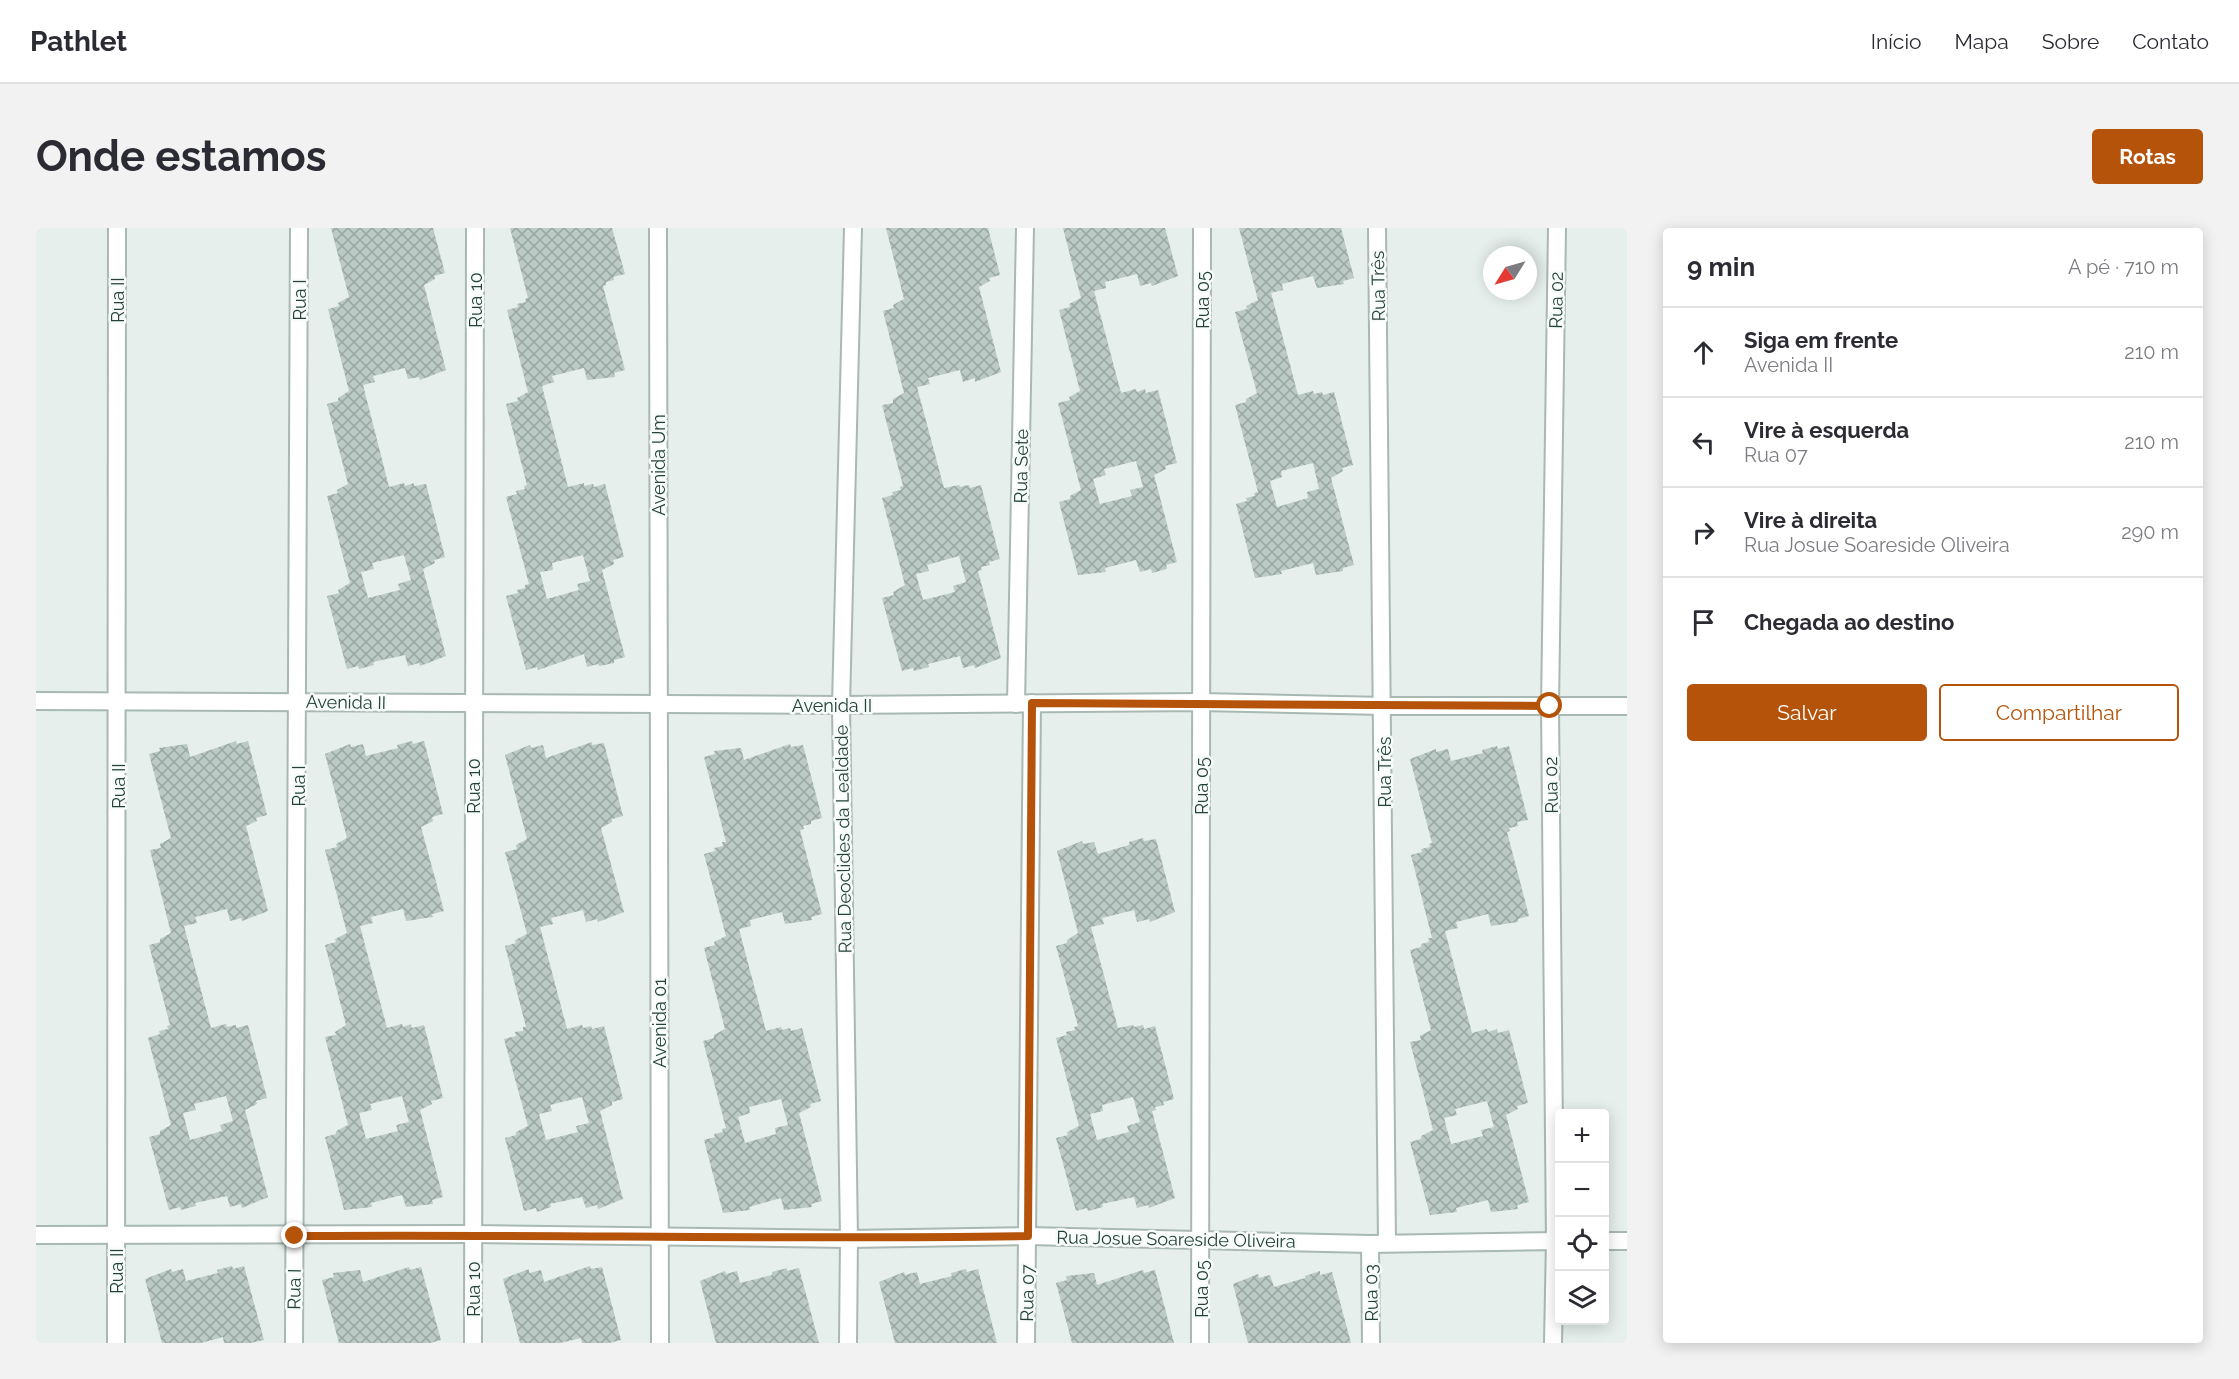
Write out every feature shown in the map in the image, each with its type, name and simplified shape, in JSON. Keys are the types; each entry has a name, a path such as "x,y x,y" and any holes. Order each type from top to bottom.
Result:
{"street":[{"name":"Rua II","path":"116,1343 117,228"},
{"name":"Rua I","path":"294,1343 300,228"},
{"name":"Rua 10","path":"473,1343 475,228"},
{"name":"Avenida Um","path":"658,228 658,702"},
{"name":"Rua Deoclides da Lealdade","path":"848,1343 849,1239 842,705 853,228"},
{"name":"Rua Sete","path":"1024,703 1025,228"},
{"name":"Rua 05","path":"1200,1343 1202,228"},
{"name":"Rua Três","path":"1377,228 1384,706 1379,1244"},
{"name":"Rua 02","path":"1557,228 1550,706 1557,1217"},
{"name":"Avenida II","path":"36,701 658,702 842,705 1201,702 1384,706 1627,706"},
{"name":"Avenida 01","path":"658,702 660,1343"},
{"name":"Rua 07","path":"1024,703 1028,1236 1026,1343"},
{"name":"Rua Josue Soareside Oliveira","path":"36,1235 472,1234 849,1239 1028,1236 1379,1244 1555,1241"},
{"path":"1609,1241 1627,1241"},
{"name":"Rua 03","path":"1371,1343 1379,1244"},
{"name":"Rua 02","path":"1553,1343 1556,1271"}],"building":[{"path":"331,228 433,228 445,273 434,276 435,279 424,285 446,370 420,380 419,377 408,379 405,368 373,376 375,382 363,385 389,487 404,483 405,486 414,483 414,486 426,484 445,557 434,560 435,563 423,569 446,656 420,666 419,663 408,666 405,655 373,662 374,665 359,669 358,666 347,669 327,596 339,593 338,590 350,583 327,496 338,493 337,490 348,484 327,404 338,401 338,398 349,391 328,309 339,306 338,303 349,297","holes":["404,555 411,580 398,584 400,590 368,598 361,572 374,569 372,563"]},
{"path":"510,228 612,228 625,274 613,277 614,280 606,282 603,286 625,370 614,373 615,377 587,380 584,368 552,376 554,382 542,386 568,487 584,483 584,486 593,484 594,487 605,484 624,557 613,560 614,564 602,570 625,657 614,660 614,663 587,667 584,654 538,670 537,667 526,670 506,596 518,593 517,590 529,584 506,497 517,494 516,491 525,489 524,486 527,485 506,404 518,401 517,398 528,392 507,310 518,307 517,304 526,302 525,299 528,298","holes":["583,555 590,581 577,584 579,590 547,599 540,572 553,570 552,563"]},
{"path":"886,228 988,228 1000,275 989,278 990,281 979,287 1001,372 975,382 975,378 963,382 960,370 928,378 930,384 917,387 944,488 969,485 970,488 981,485 1000,559 989,562 990,565 981,567 982,570 978,571 1001,658 975,668 974,665 963,668 960,656 928,664 929,667 914,671 913,668 902,671 882,598 894,595 893,592 905,585 882,498 893,495 892,492 901,490 900,487 903,486 882,405 893,403 893,399 904,393 883,311 894,308 893,305 904,299","holes":["959,556 966,582 953,586 955,592 923,600 916,574 929,571 927,565"]},
{"path":"1063,228 1165,228 1178,276 1152,286 1151,283 1140,286 1137,274 1105,282 1106,288 1094,291 1121,393 1136,389 1137,392 1145,389 1146,393 1158,390 1177,463 1165,466 1166,469 1154,475 1177,562 1166,565 1167,569 1152,573 1151,569 1140,572 1136,560 1105,568 1106,572 1078,575 1059,502 1070,499 1070,496 1081,490 1058,403 1070,400 1069,397 1080,391 1059,310 1070,307 1069,304 1081,298","holes":["1136,461 1143,487 1130,490 1132,496 1100,504 1093,479 1106,475 1104,469"]},
{"path":"1239,228 1341,228 1354,278 1343,281 1344,284 1317,288 1313,276 1282,284 1283,290 1271,293 1298,395 1313,391 1314,394 1322,392 1323,395 1334,392 1353,465 1342,468 1343,471 1331,478 1354,565 1343,568 1343,571 1316,575 1313,563 1281,571 1282,574 1255,578 1236,504 1247,501 1246,498 1255,496 1254,493 1258,492 1235,405 1246,402 1246,399 1257,393 1235,312 1247,309 1246,306 1258,300","holes":["1313,463 1319,489 1307,492 1308,498 1277,507 1270,481 1282,477 1281,471"]},
{"path":"236,741 237,744 248,741 267,815 256,818 257,821 246,826 268,911 242,921 241,918 230,921 227,909 195,917 197,923 184,926 211,1028 226,1024 227,1027 236,1025 236,1028 248,1025 267,1098 256,1101 257,1104 245,1110 268,1197 242,1208 241,1204 230,1207 227,1196 195,1203 196,1206 181,1210 180,1207 169,1210 149,1137 160,1134 160,1131 171,1125 148,1038 160,1034 159,1031 168,1029 167,1026 170,1025 149,945 160,942 160,939 171,933 150,850 161,848 160,844 171,838 149,754 160,751 159,748 187,744 190,757","holes":["226,1096 233,1121 220,1125 222,1131 190,1140 183,1113 196,1110 194,1104"]},
{"path":"424,741 443,814 432,817 433,821 421,827 444,911 432,914 433,917 406,921 403,909 371,917 373,923 360,926 387,1028 402,1024 403,1027 411,1024 412,1028 424,1025 443,1098 431,1101 432,1104 420,1110 443,1197 432,1200 433,1204 406,1207 402,1195 371,1203 372,1207 344,1210 325,1137 336,1134 336,1131 348,1125 325,1037 336,1035 335,1032 346,1025 325,945 336,942 335,939 347,933 325,850 337,847 336,844 347,838 325,754 350,744 351,747 363,744 366,756 398,748 397,745","holes":["402,1096 409,1122 396,1125 398,1131 366,1139 359,1113 372,1110 370,1104"]},
{"path":"592,742 592,745 604,743 623,816 612,819 612,822 601,828 624,912 598,922 597,919 586,922 583,910 551,918 553,924 540,927 567,1029 582,1025 583,1028 591,1026 592,1029 604,1026 623,1099 612,1102 612,1105 600,1111 623,1199 598,1209 597,1205 586,1208 582,1197 550,1204 551,1207 537,1212 536,1208 524,1211 505,1138 516,1135 516,1132 528,1126 504,1039 516,1036 515,1032 523,1031 523,1027 526,1027 505,946 516,943 515,940 527,934 505,852 517,849 516,845 527,839 505,755 530,745 531,748 543,745 546,758","holes":["582,1097 589,1123 576,1126 578,1132 546,1140 539,1114 552,1111 550,1105"]},
{"path":"790,744 791,747 803,745 822,818 811,821 811,824 803,826 804,829 800,830 822,914 811,917 812,920 785,924 782,912 750,920 751,926 739,929 766,1031 781,1027 782,1030 790,1028 791,1031 802,1028 821,1101 810,1104 811,1107 799,1113 822,1201 811,1204 812,1207 784,1210 781,1198 749,1207 750,1210 723,1213 704,1140 715,1137 714,1134 723,1132 722,1129 726,1128 703,1041 714,1038 714,1035 725,1029 704,948 715,945 714,942 726,936 704,854 715,851 714,848 723,846 722,842 726,842 704,757 715,754 714,751 741,748 744,760","holes":["781,1099 788,1125 775,1128 776,1134 745,1143 738,1117 750,1113 749,1107"]},
{"path":"1509,746 1528,820 1517,822 1518,826 1509,828 1510,831 1507,832 1529,916 1518,919 1518,922 1491,926 1488,914 1456,922 1458,928 1445,931 1472,1033 1487,1029 1488,1032 1497,1029 1498,1033 1509,1030 1528,1103 1517,1106 1518,1109 1506,1115 1529,1202 1517,1205 1518,1209 1491,1212 1488,1200 1456,1208 1457,1212 1430,1215 1410,1142 1421,1139 1421,1136 1433,1130 1410,1042 1421,1040 1420,1036 1431,1030 1410,950 1421,947 1421,944 1429,942 1428,938 1432,938 1411,855 1422,852 1421,849 1430,847 1429,844 1432,843 1410,759 1436,749 1436,752 1448,749 1451,761 1483,753 1482,750","holes":["1487,1101 1494,1127 1481,1130 1483,1136 1451,1144 1444,1118 1457,1115 1455,1109"]},
{"path":"1143,838 1144,841 1156,839 1175,912 1150,922 1149,919 1137,922 1134,910 1102,918 1104,924 1091,927 1118,1028 1143,1025 1144,1029 1155,1026 1174,1099 1163,1102 1164,1105 1155,1107 1156,1110 1152,1111 1175,1198 1149,1208 1148,1205 1137,1208 1134,1197 1102,1204 1103,1207 1088,1211 1087,1208 1076,1211 1056,1138 1068,1135 1067,1132 1079,1126 1056,1038 1067,1035 1066,1032 1075,1030 1074,1027 1078,1026 1056,946 1067,943 1067,940 1078,933 1057,851 1082,841 1083,844 1094,842 1098,854 1129,845 1129,842","holes":["1133,1097 1140,1122 1127,1126 1129,1132 1097,1140 1090,1114 1103,1111 1102,1105"]},
{"path":"232,1266 233,1269 244,1266 264,1340 250,1343 224,1343 223,1337 201,1343 162,1343 145,1279 171,1269 172,1272 183,1269 186,1281 218,1273 217,1270"},
{"path":"590,1266 591,1269 602,1267 621,1340 609,1343 582,1343 581,1338 560,1343 520,1343 503,1279 529,1269 529,1273 541,1270 544,1282"},
{"path":"409,1267 410,1270 421,1267 441,1340 430,1343 339,1343 322,1280 334,1277 333,1273 360,1270 363,1282"},
{"path":"787,1268 787,1271 799,1268 819,1343 716,1343 700,1281 725,1271 726,1274 737,1271 740,1283 772,1275 772,1272"},
{"path":"966,1269 967,1272 978,1269 997,1343 895,1343 879,1282 904,1272 905,1275 917,1272 920,1284 952,1276 951,1273"},
{"path":"1143,1270 1144,1273 1155,1270 1174,1343 1072,1343 1056,1283 1067,1280 1066,1276 1094,1273 1097,1285"},
{"path":"1320,1271 1320,1275 1332,1272 1351,1343 1248,1343 1233,1284 1258,1274 1259,1278 1270,1275 1274,1287"}],"route":[{"path":"295,1236 660,1235 849,1239 1028,1236 1032,703 1201,702 1384,706 1550,706"}]}
